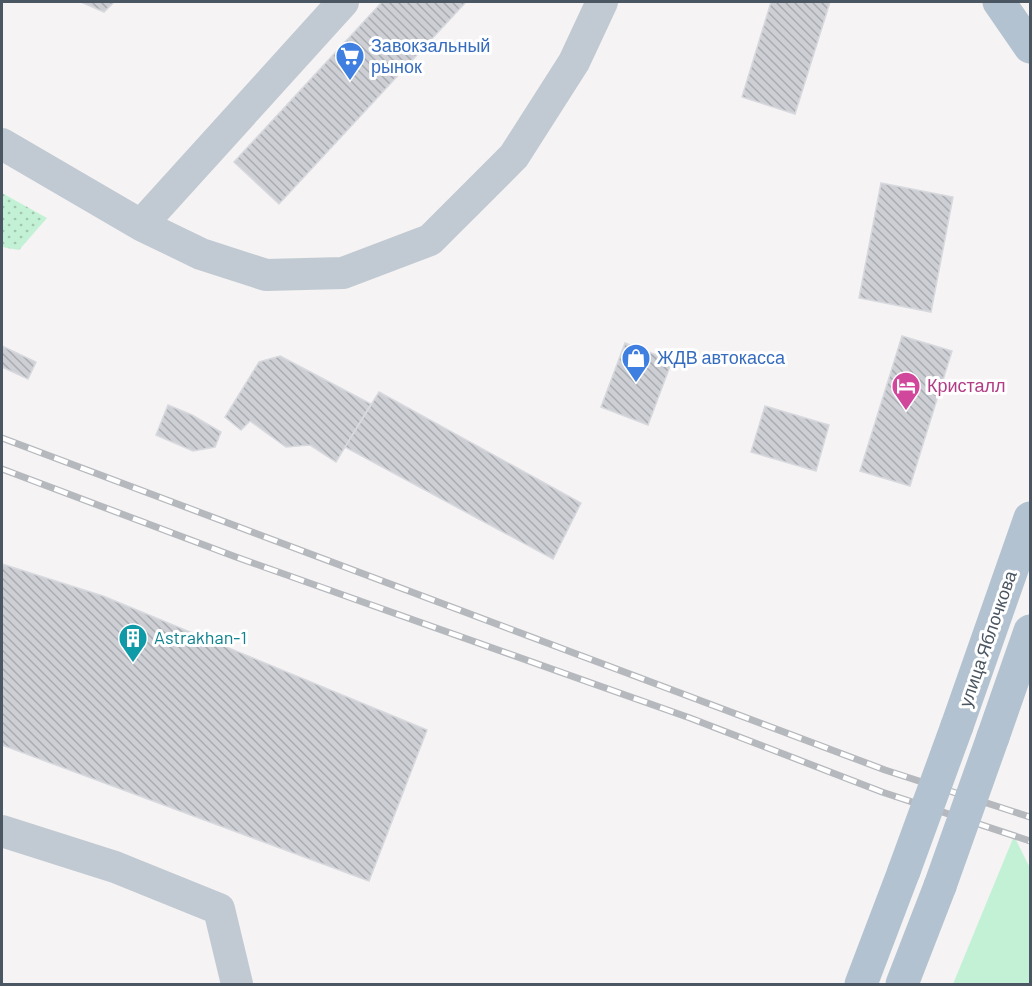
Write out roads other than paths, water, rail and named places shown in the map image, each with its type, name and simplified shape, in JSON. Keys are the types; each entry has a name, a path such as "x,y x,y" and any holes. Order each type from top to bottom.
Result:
{"main road":[{"path":"999,2 1030,47"},
{"name":"улица Яблочкова","path":"861,984 957,726 1030,518"},
{"name":"улица Яблочкова","path":"902,984 940,886 1030,631"}],"street":[{"path":"141,225 343,2"},
{"path":"2,144 141,225 201,254 266,275 343,273 430,240 514,156 574,63 602,2"},
{"path":"2,831 115,867 219,909 237,984"}],"railway":[{"path":"2,438 885,770 1030,817"},
{"path":"2,469 236,557 690,718 882,792 1030,841"}],"place":[{"name":"Завокзальный рынок","path":"350,82"},
{"name":"ЖДВ автокасса","path":"636,384"},
{"name":"Кристалл","path":"906,412"},
{"name":"Astrakhan-1","path":"133,664"}]}
